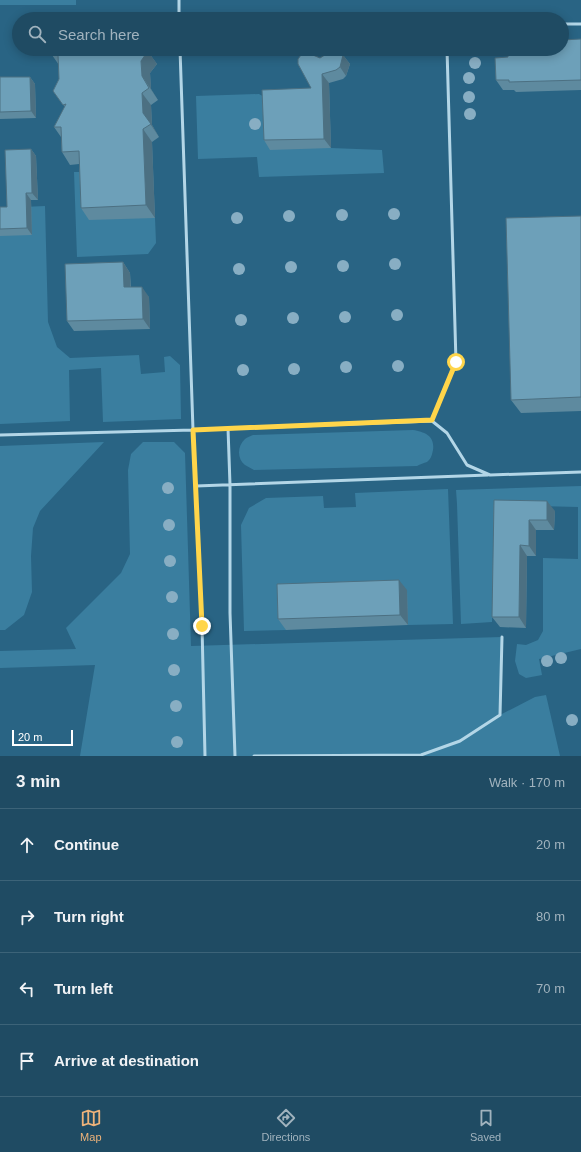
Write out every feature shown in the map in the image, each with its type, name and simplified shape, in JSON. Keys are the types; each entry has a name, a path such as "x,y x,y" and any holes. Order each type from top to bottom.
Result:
{"lane":[{"path":"179,0 179,12"},
{"path":"569,24 581,24"},
{"path":"180,56 193,430 202,626 205,756"},
{"path":"432,420 456,362 448,56"},
{"path":"0,435 193,430 432,420 447,433 467,465 490,475"},
{"path":"228,428 230,485 230,613 235,756"},
{"path":"196,486 581,472"},
{"path":"254,756 420,755 460,741 500,715 502,637"}],"shaded area":[{"path":"0,0 76,0 76,5 0,5"},
{"path":"259,94 268,99 331,148 382,150 384,173 259,177 257,157 198,159 196,96"},
{"path":"74,172 88,172 155,218 156,243 148,254 77,257"},
{"path":"45,206 48,322 57,347 70,358 139,355 141,374 165,372 164,357 170,356 180,365 181,419 103,422 101,368 69,370 70,421 0,424 0,208"},
{"path":"413,430 421,432 431,438 433,445 432,454 429,460 417,466 254,470 245,465 239,456 239,449 242,442 246,438 253,435"},
{"path":"104,442 40,511 33,528 31,556 32,592 24,615 5,630 0,630 0,446"},
{"path":"143,442 174,442 185,453 191,646 502,637 500,715 535,697 546,695 560,756 80,756 95,665 0,668 0,651 76,649 66,628 121,573 130,554 128,470 131,454"},
{"path":"581,486 581,649 539,659 542,675 526,678 519,674 515,661 517,644 526,645 538,640 543,631 543,558 578,559 578,507 495,505 492,622 461,624 456,490"},
{"path":"448,489 453,624 408,625 406,590 286,630 244,631 241,525 249,508 266,498 323,496 324,508 356,507 355,493"}],"building":[{"path":"581,39 581,80 509,82 509,80 496,80 495,58 508,56 569,56 569,40"},
{"path":"58,56 144,56 141,61 142,76 149,88 142,93 143,113 151,124 143,129 146,205 81,208 79,151 62,152 61,127 54,127 66,104 63,105 53,91 59,79"},
{"path":"300,56 315,56 320,58 323,56 343,56 340,67 336,70 322,74 324,139 264,140 262,90 311,88 298,64 298,59"},
{"path":"0,77 30,77 31,111 0,112"},
{"path":"31,149 32,193 26,193 27,228 0,229 0,207 7,207 5,150"},
{"path":"581,216 581,397 511,400 506,218"},
{"path":"123,262 124,287 142,287 143,319 67,321 65,264"},
{"path":"494,500 547,501 547,520 529,520 529,546 520,545 519,617 492,617"},
{"path":"399,580 400,615 278,619 277,584"}],"route":[{"path":"202,626 193,430 432,420 456,362"}]}
